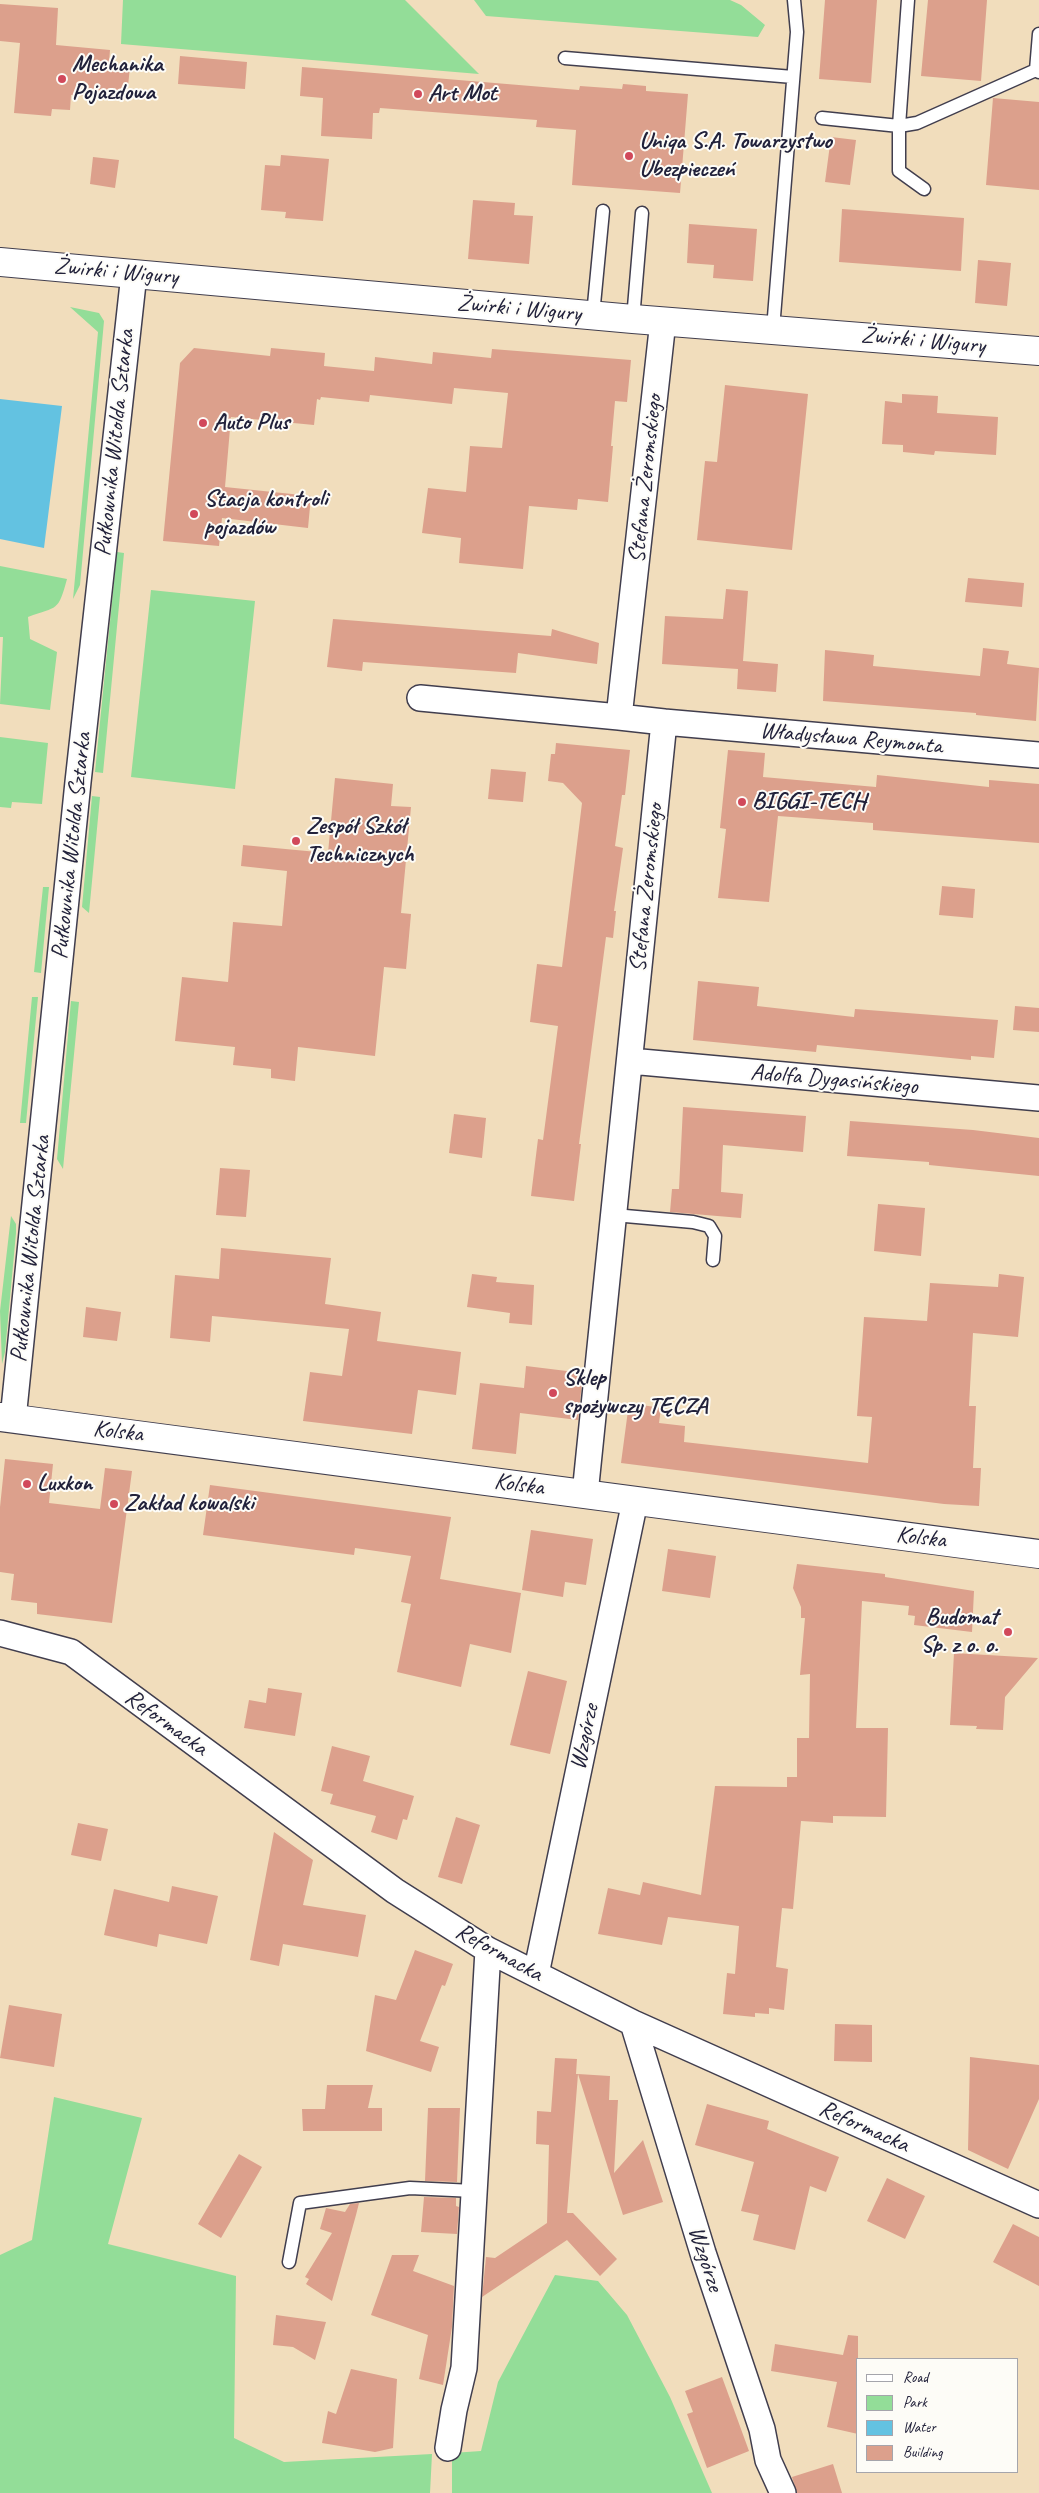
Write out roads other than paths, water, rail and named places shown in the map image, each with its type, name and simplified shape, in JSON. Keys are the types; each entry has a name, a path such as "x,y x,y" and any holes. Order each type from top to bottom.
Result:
{"street":[{"name":"Żwirki i Wigury","path":"0,262 633,319 1039,351"},
{"name":"Pułkownika Witolda Sztarka","path":"7,1418 134,274"},
{"name":"Stefana Żeromskiego","path":"620,717 663,321"},
{"path":"420,698 664,722"},
{"name":"Stefana Żeromskiego","path":"585,1494 664,722"},
{"name":"Władysława Reymonta","path":"664,722 1039,755"},
{"name":"Adolfa Dygasińskiego","path":"630,1062 1039,1098"},
{"name":"Kolska","path":"7,1418 1039,1554"},
{"name":"Wzgórze","path":"536,1974 635,1501"},
{"name":"Reformacka","path":"0,1632 71,1652 395,1891 488,1950 633,2023 1039,2206"},
{"path":"448,2448 454,2410 464,2368 488,1950"},
{"name":"Wzgórze","path":"633,2023 702,2253 762,2429 768,2460 783,2493"}],"lane":[{"path":"772,329 797,32 794,0"},
{"path":"908,0 899,126 899,171 924,190"},
{"path":"822,118 899,126 917,123 1038,71 1039,34"},
{"path":"565,58 793,77"},
{"path":"593,315 603,211"},
{"path":"633,319 642,213"},
{"path":"614,1215 692,1222 709,1226 715,1236 713,1260"},
{"path":"289,2262 300,2203 410,2188 474,2190"}],"water":[{"path":"0,399 62,406 44,548 0,539"}],"place":[{"name":"Mechanika Pojazdowa","path":"62,79"},
{"name":"Art Mot","path":"418,94"},
{"name":"Uniqa S.A. Towarzystwo Ubezpieczeń","path":"629,156"},
{"name":"Auto Plus","path":"203,423"},
{"name":"Stacja kontroli pojazdów","path":"194,514"},
{"name":"BIGGI-TECH","path":"742,802"},
{"name":"Zespół Szkół Technicznych","path":"296,841"},
{"name":"Sklep spożywczy TĘCZA","path":"553,1393"},
{"name":"Luxkon","path":"27,1484"},
{"name":"Zakład kowalski","path":"114,1504"},
{"name":"Budomat Sp. z o. o.","path":"1008,1632"}]}
